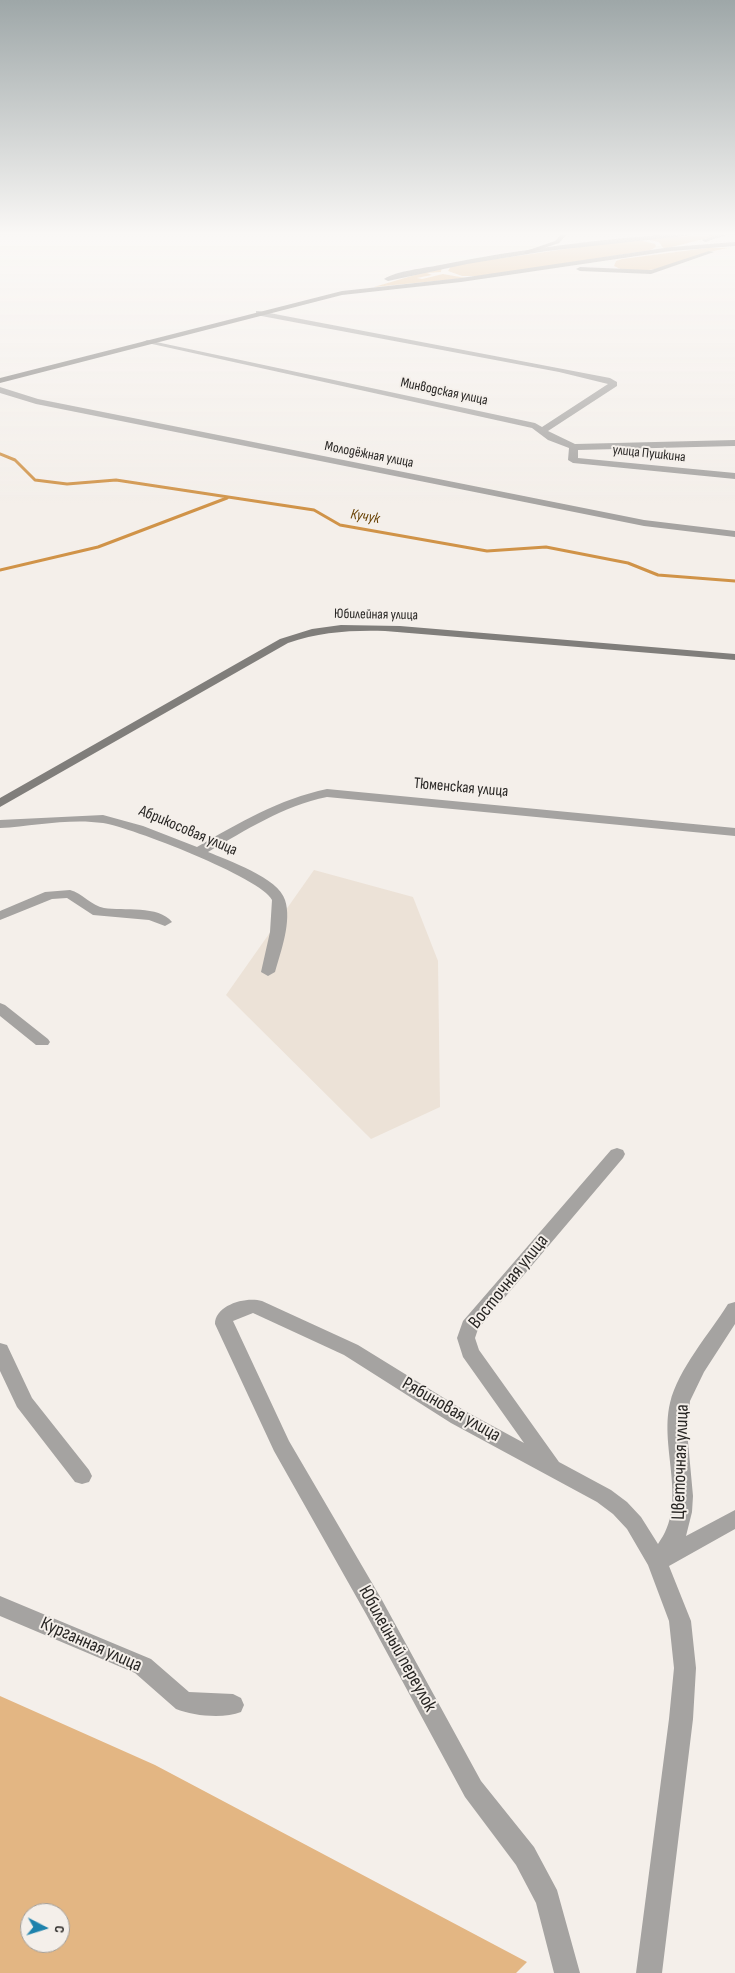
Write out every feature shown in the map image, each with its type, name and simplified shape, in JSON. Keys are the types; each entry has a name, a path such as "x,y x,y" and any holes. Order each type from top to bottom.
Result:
{"main road":[{"path":"0,381 212,325"},
{"name":"Юбилейная улица","path":"0,803 284,641 303,633 344,627 400,629 735,657"}],"street":[{"path":"322,325 568,372 607,380 614,384 542,431"},
{"name":"Минводская улица","path":"147,342 535,426 551,438 574,447 735,443"},
{"name":"Молодёжная улица","path":"0,390 42,403 624,520 735,534"},
{"name":"улица Пушкина","path":"574,447 573,460 735,476"},
{"name":"Тюменская улица","path":"197,852 286,805 305,797 327,793 735,832"},
{"name":"Абрикосовая улица","path":"0,824 102,819 125,824 197,852 262,883 276,894 280,906 268,972"},
{"path":"0,916 50,895 70,894 98,912 152,916 165,922"},
{"path":"0,1008 42,1042"},
{"name":"Восточная улица","path":"552,1467 470,1352 466,1338 470,1326 617,1154"},
{"name":"Рябиновая улица","path":"224,1324 224,1318 227,1315 248,1307 263,1309 351,1350 458,1417 604,1496 620,1508 634,1524 657,1562 680,1621 685,1668 681,1719 649,1973"},
{"name":"Цветочная улица","path":"657,1562 679,1528 683,1503 678,1424 680,1402 688,1383 735,1310"},
{"name":"Юбилейный переулок","path":"224,1324 281,1445 374,1607 473,1789 525,1856 548,1899 567,1973"},
{"path":"0,1350 24,1402 82,1476"},
{"path":"657,1562 735,1519"},
{"name":"Курганная улица","path":"0,1606 143,1666 184,1702 233,1705"}],"shaded area":[{"path":"314,870 413,897 438,961 440,1107 371,1139 226,995"},
{"path":"0,1696 155,1765 527,1962 516,1973 0,1973"}],"waterway":[{"name":"Кучук","path":"0,454 15,460 35,480 67,484 116,480 314,510 340,525 487,551 546,547 628,563 658,575 735,581"},
{"path":"0,570 98,547 227,498"}]}
